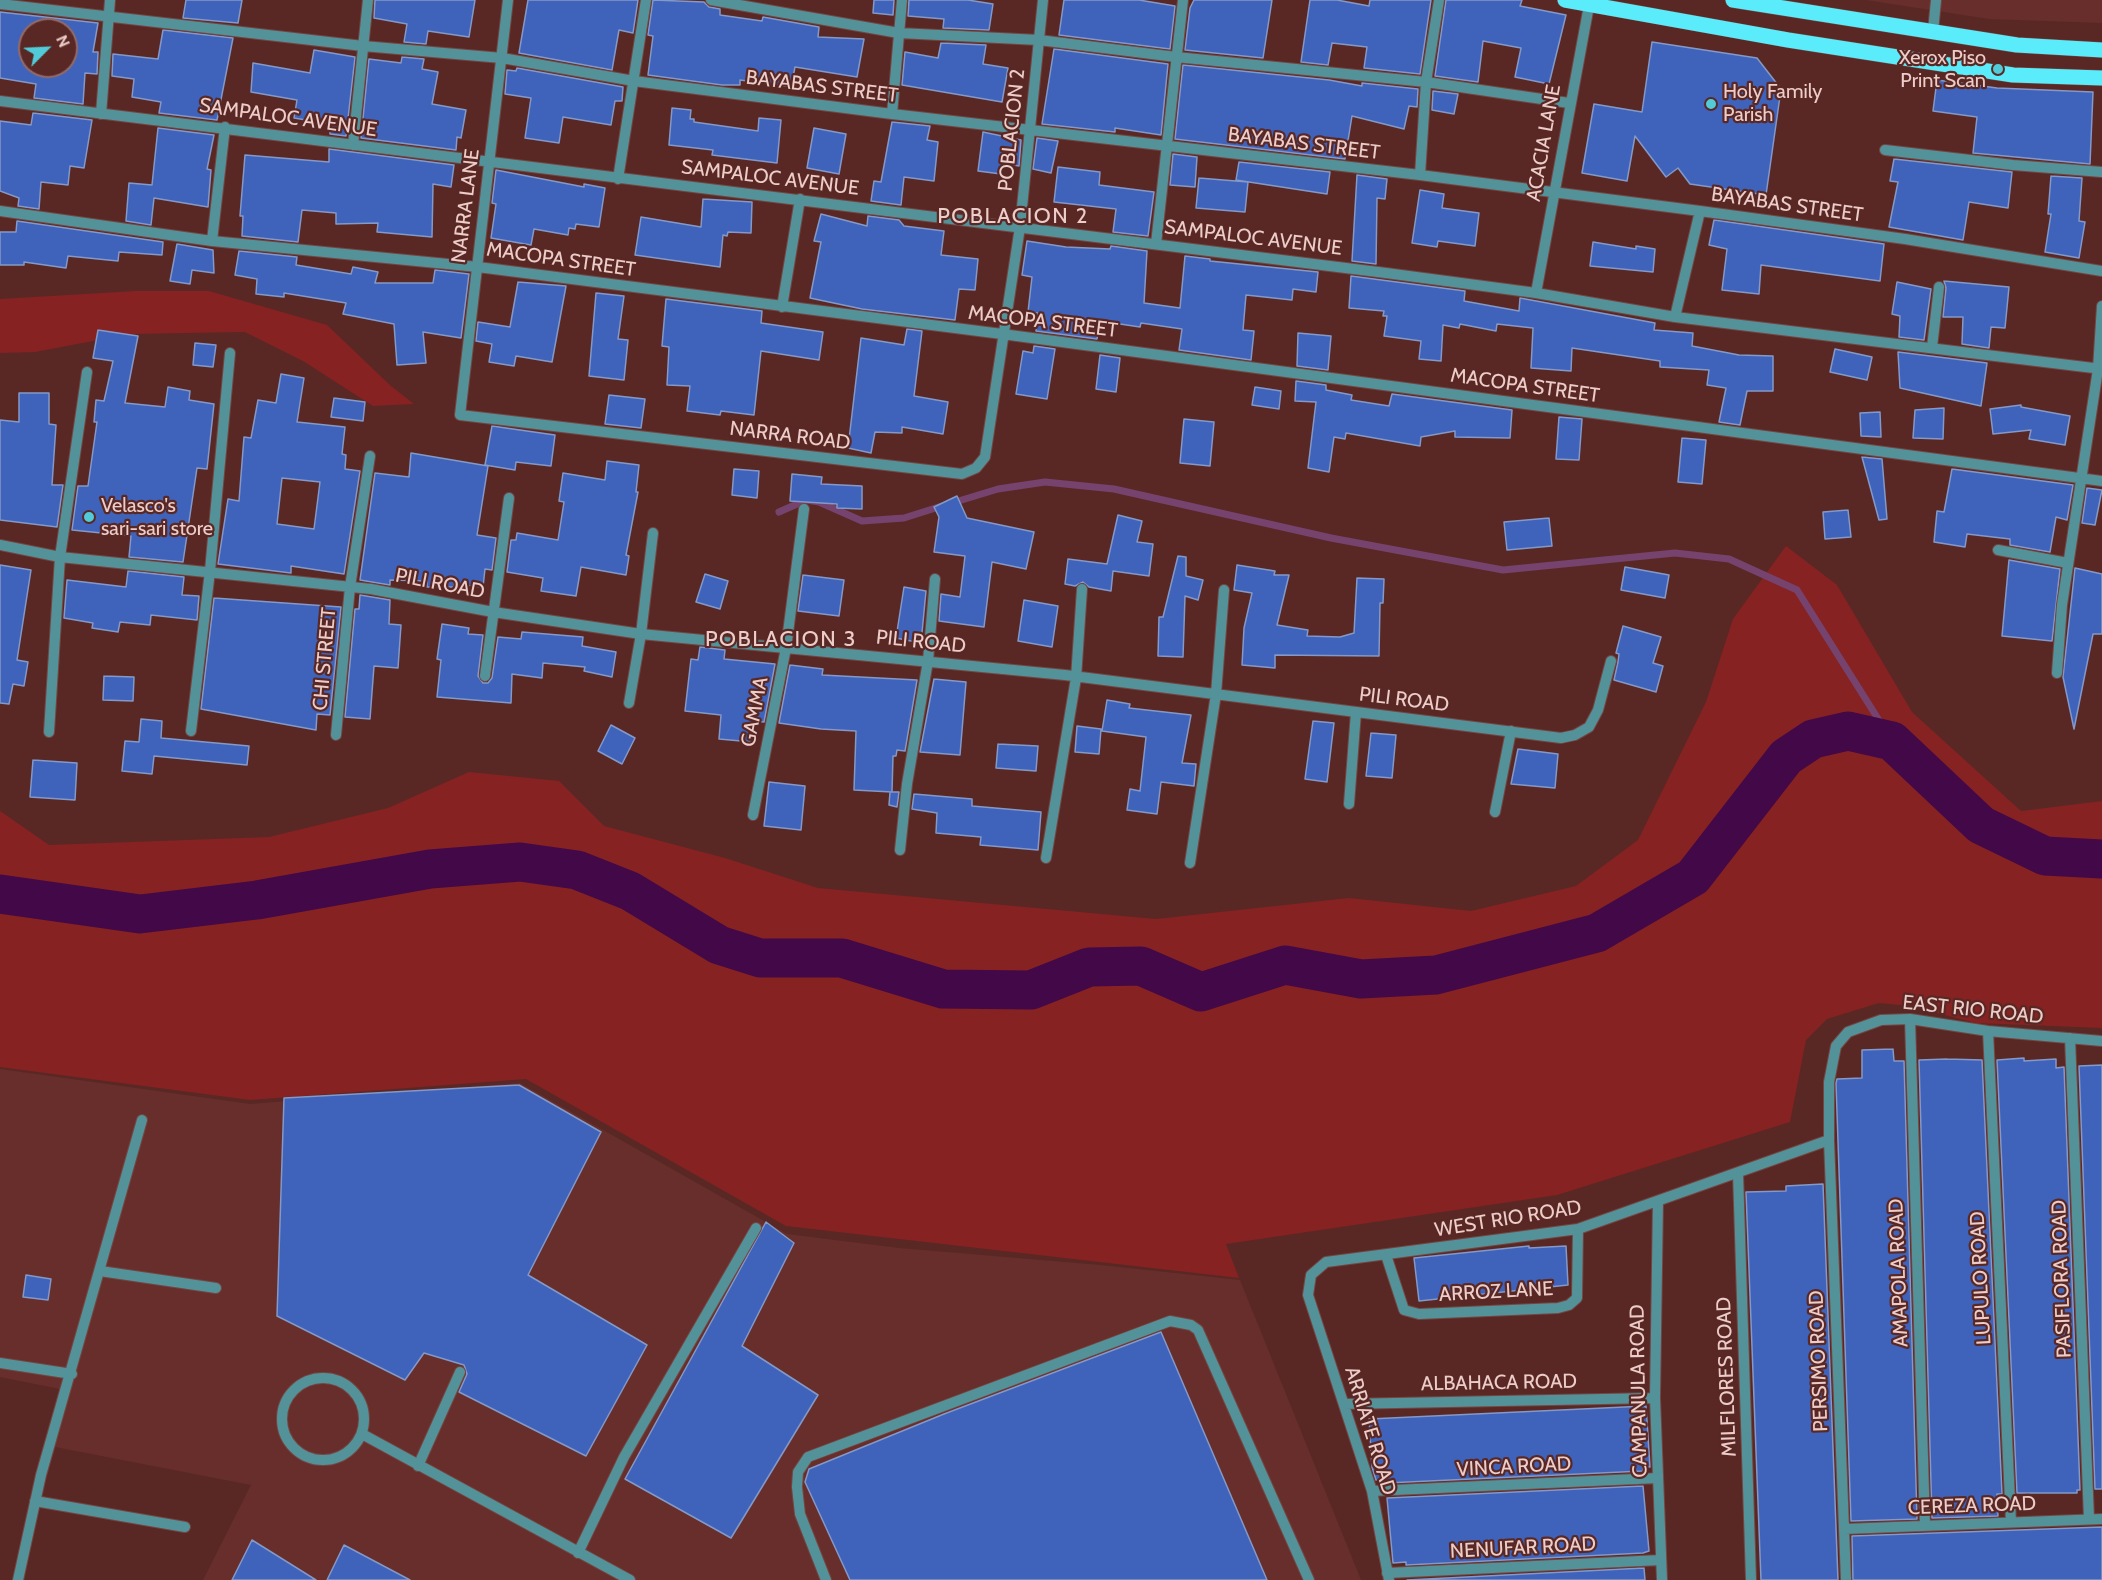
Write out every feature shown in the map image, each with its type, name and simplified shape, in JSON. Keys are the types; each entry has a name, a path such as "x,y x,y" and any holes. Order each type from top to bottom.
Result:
{"main road":[{"path":"1565,0 1589,2 1788,40 2013,75 2102,78"},
{"path":"1733,0 2017,45 2102,50"}],"street":[{"path":"102,114 110,0"},
{"path":"353,145 368,0"},
{"name":"NARRA LANE","path":"460,416 508,0"},
{"path":"618,179 646,0"},
{"path":"711,0 899,33 1039,40 1176,57 1426,82 1569,103"},
{"path":"892,114 902,0"},
{"name":"POBLACION 2","path":"1002,334 1020,227 1043,0"},
{"path":"1156,244 1183,0"},
{"path":"1420,175 1426,82 1439,0"},
{"path":"1933,32 1936,0"},
{"name":"ACACIA LANE","path":"1536,293 1589,2"},
{"name":"BAYABAS STREET","path":"0,4 363,46 502,58 634,81 892,114 1554,192 1905,239 2102,271"},
{"name":"SAMPALOC AVENUE","path":"0,101 225,127 489,163 1156,244 1536,293 1675,317 2100,369"},
{"path":"212,241 225,127"},
{"path":"1885,150 2013,165 2102,172"},
{"path":"782,307 800,199"},
{"name":"MACOPA STREET","path":"0,211 212,241 478,267 1002,334 2102,481"},
{"path":"1675,317 1700,212"},
{"path":"1932,347 1939,286"},
{"path":"2057,673 2068,563 2100,369 2102,306"},
{"name":"NARRA ROAD","path":"460,416 962,474 976,468 986,457 1002,334"},
{"path":"191,731 210,571 230,352"},
{"path":"49,732 60,557 87,372"},
{"name":"CHI STREET","path":"336,735 350,587 370,456"},
{"path":"485,676 509,498"},
{"name":"GAMMA","path":"753,815 786,648 804,509"},
{"path":"629,703 641,634 653,533"},
{"name":"PILI ROAD","path":"0,545 60,557 350,587 492,612 641,634 928,661 1216,694 1561,738 1575,735 1589,727 1598,710 1611,661"},
{"path":"1998,550 2068,563"},
{"path":"900,850 907,784 928,661 935,579"},
{"path":"1046,858 1076,678 1082,589"},
{"path":"1190,863 1216,694 1224,591"},
{"path":"1349,804 1356,712"},
{"path":"1495,812 1511,731"},
{"name":"EAST RIO ROAD","path":"1828,1140 1829,1082 1836,1046 1848,1032 1881,1020 1910,1019 1988,1031 2102,1041"},
{"name":"AMAPOLA ROAD","path":"1910,1019 1925,1526"},
{"name":"LUPULO ROAD","path":"1988,1031 2011,1522"},
{"name":"PASIFLORA ROAD","path":"2070,1038 2089,1519"},
{"path":"18,1580 35,1501 142,1120"},
{"name":"WEST RIO ROAD","path":"1308,1295 1311,1275 1326,1262 1578,1229 1828,1140"},
{"name":"PERSIMO ROAD","path":"1828,1140 1846,1580"},
{"name":"MILFLORES ROAD","path":"1738,1173 1751,1580"},
{"name":"CAMPANULA ROAD","path":"1658,1201 1655,1398 1662,1580"},
{"path":"578,1553 624,1457 756,1228"},
{"name":"ARROZ LANE","path":"1386,1255 1404,1310 1419,1314 1558,1308 1569,1305 1577,1298 1578,1229"},
{"path":"100,1271 216,1288"},
{"name":"ARRIATE ROAD","path":"1308,1295 1372,1491 1388,1576"},
{"path":"826,1580 800,1514 796,1487 798,1472 808,1457 1170,1321 1191,1325 1198,1330 1309,1580"},
{"path":"0,1363 72,1374"},
{"path":"417,1466 460,1372"},
{"path":"322,1377 335,1379 347,1385 363,1407 365,1420 362,1434 356,1446 339,1457 320,1461 306,1457 295,1450 286,1438 282,1425 282,1411 287,1398 296,1387 308,1380 322,1377"},
{"name":"ALBAHACA ROAD","path":"1344,1404 1655,1398"},
{"path":"362,1434 630,1580"},
{"name":"VINCA ROAD","path":"1372,1491 1658,1478"},
{"path":"35,1501 185,1527"},
{"name":"CEREZA ROAD","path":"1844,1529 2102,1519"},
{"name":"NENUFAR ROAD","path":"1388,1576 1661,1560"}],"shaded area":[{"path":"1866,0 2102,0 2102,23 1989,19"},
{"path":"135,291 209,291 327,325 391,386 414,404 373,406 303,361 245,332 130,334 35,352 0,353 0,299"},
{"path":"1786,546 1837,585 1912,712 2021,811 2102,801 2102,1028 1976,1023 1910,1006 1879,1003 1827,1019 1806,1040 1790,1122 1557,1195 1226,1244 1239,1278 786,1226 526,1079 250,1100 0,1067 0,811 49,845 269,837 388,808 469,772 559,781 604,826 725,858 818,888 1156,919 1349,898 1471,911 1576,886 1638,840 1706,702 1733,619"},
{"path":"0,1069 250,1104 520,1083 787,1234 899,1248 1100,1265 1240,1280 1361,1580 203,1580 251,1485 50,1446 60,1389 0,1377"}],"building":[{"path":"186,0 242,0 238,23 183,18"},
{"path":"375,0 475,0 469,37 428,31 426,44 404,42 407,24 374,18"},
{"path":"528,0 638,0 633,33 619,30 612,70 519,53"},
{"path":"653,0 704,2 709,7 720,9 720,15 762,21 763,17 819,27 818,37 864,39 857,77 795,67 791,87 740,80 740,85 722,85 648,75 653,36 648,35"},
{"path":"874,0 894,0 893,15 873,13"},
{"path":"909,0 968,0 993,4 989,30 943,28 944,19 908,16"},
{"path":"1064,0 1139,0 1175,6 1170,49 1059,35"},
{"path":"1194,0 1272,0 1263,58 1185,50 1190,8"},
{"path":"1310,0 1337,0 1369,6 1370,0 1431,0 1420,74 1364,68 1367,47 1332,43 1328,65 1301,62"},
{"path":"1446,0 1522,0 1520,6 1566,15 1549,84 1515,77 1521,48 1483,41 1478,82 1435,76"},
{"path":"0,12 53,18 18,18 18,78 78,78 78,21 98,23 93,52 98,52 97,74 85,73 83,104 34,98 36,84 0,78"},
{"path":"163,30 233,38 217,120 159,113 161,102 132,97 134,79 112,76 113,54 158,59"},
{"name":"Holy Family Parish","path":"1652,42 1757,58 1781,89 1766,195 1690,184 1678,168 1666,177 1635,136 1627,181 1582,173 1594,104 1642,112"},
{"path":"941,43 986,45 983,64 1008,68 1002,102 902,85 905,52 938,58"},
{"path":"1054,49 1168,64 1161,135 1115,128 1115,132 1042,124"},
{"path":"314,50 355,57 346,136 330,134 330,124 294,118 297,100 251,92 253,63 310,73"},
{"path":"402,57 424,59 422,69 438,72 432,104 466,110 461,138 457,137 456,150 361,138 369,59 401,63"},
{"path":"1183,65 1329,80 1362,86 1362,83 1418,89 1417,107 1409,106 1404,129 1352,116 1345,159 1175,139"},
{"path":"517,68 623,87 622,101 615,101 611,125 563,117 559,143 525,138 531,98 505,94 507,70 516,71"},
{"path":"1937,80 1997,88 2093,92 2090,164 1973,153 1977,117 1933,111"},
{"path":"1433,91 1458,94 1454,114 1432,110"},
{"path":"672,108 691,110 690,119 694,119 694,122 758,131 759,118 781,120 777,163 712,155 713,150 669,145"},
{"path":"33,113 92,120 84,168 70,166 68,185 41,182 39,209 18,206 19,198 0,191 0,121 31,125"},
{"path":"892,122 930,126 927,140 938,142 934,181 904,177 901,205 871,201 874,181 881,182"},
{"path":"158,128 214,135 207,169 211,170 208,207 154,198 151,225 126,221 129,183 152,185"},
{"path":"814,128 846,134 839,174 807,168"},
{"path":"983,132 1021,140 1019,166 1003,163 1001,174 978,171"},
{"path":"1037,138 1058,141 1051,173 1033,169"},
{"path":"329,149 454,165 451,187 433,184 432,237 377,232 378,223 336,224 336,213 302,210 298,242 242,236 243,216 240,216 245,155 329,162"},
{"path":"1173,154 1197,157 1195,187 1170,185"},
{"path":"1894,159 2012,172 2008,208 1969,202 1963,240 1889,227 1898,182 1890,181"},
{"path":"1239,162 1330,172 1327,194 1236,180"},
{"path":"1058,167 1100,172 1099,185 1154,192 1148,236 1113,232 1116,209 1054,202"},
{"path":"496,170 584,187 584,184 605,188 599,227 576,224 575,229 569,228 568,235 534,229 531,245 491,238 496,204 492,203"},
{"path":"1357,175 1387,179 1385,199 1377,198 1376,264 1352,261"},
{"path":"2051,176 2082,178 2079,221 2085,222 2079,258 2045,252 2051,214 2048,214"},
{"path":"1199,178 1248,182 1245,212 1196,208"},
{"path":"1420,190 1444,194 1442,208 1479,213 1475,246 1438,241 1437,247 1412,243"},
{"path":"703,199 752,202 751,233 728,232 727,236 723,235 720,267 635,255 641,217 701,227"},
{"path":"821,214 867,226 868,216 899,220 904,226 944,231 941,255 978,259 975,290 959,289 955,320 862,309 810,298 821,242 814,241"},
{"path":"1714,220 1884,244 1880,281 1761,265 1759,294 1722,290 1727,249 1709,245"},
{"path":"17,221 163,242 162,255 119,252 118,261 68,256 66,268 24,262 24,265 0,265 0,232 16,232"},
{"path":"1027,241 1066,247 1110,249 1111,246 1147,251 1144,303 1180,308 1185,256 1210,259 1210,261 1318,272 1316,292 1293,289 1292,300 1246,295 1243,330 1254,331 1251,360 1179,350 1182,329 1141,323 1140,327 1100,321 1097,339 1036,331 1038,313 1028,312 1032,277 1022,275"},
{"path":"1593,242 1636,249 1636,246 1655,249 1653,272 1590,266"},
{"path":"177,244 213,250 214,273 192,270 190,284 170,281"},
{"path":"239,251 297,257 296,265 351,274 353,267 378,272 375,283 433,283 435,270 469,274 461,338 423,332 426,363 397,365 394,324 343,314 346,303 284,293 284,297 256,294 257,279 235,275"},
{"path":"1351,276 1465,291 1464,301 1519,311 1520,298 1655,323 1654,330 1693,333 1692,346 1739,355 1773,356 1773,391 1747,391 1740,425 1719,422 1726,388 1707,385 1709,370 1660,367 1660,361 1572,348 1571,371 1531,368 1533,328 1497,324 1496,331 1460,324 1459,328 1443,325 1441,361 1419,359 1421,341 1384,336 1387,316 1383,316 1384,311 1349,308"},
{"path":"1944,281 2009,287 2005,328 1991,327 1989,348 1962,344 1963,317 1943,317 1946,288"},
{"path":"518,282 566,286 552,362 516,356 514,366 489,362 492,344 476,341 478,322 510,327"},
{"path":"1897,282 1931,289 1924,340 1899,337 1900,316 1892,314"},
{"path":"596,293 624,296 618,339 628,340 624,380 589,376"},
{"path":"666,299 762,311 761,323 823,332 819,360 761,351 754,415 721,411 720,415 687,411 690,386 667,385 669,347 662,346"},
{"path":"907,329 922,331 914,396 948,402 943,434 902,427 902,433 875,432 871,453 848,448 861,338 904,345"},
{"path":"98,330 138,336 125,403 165,407 168,387 190,391 189,400 214,404 207,469 197,468 183,562 129,557 131,536 72,530 78,486 88,486 97,422 94,422 96,400 104,401 113,361 93,358"},
{"path":"1298,333 1331,336 1328,370 1297,366"},
{"path":"195,343 216,345 213,367 193,365"},
{"path":"1034,346 1055,349 1047,399 1016,394 1023,351 1033,353"},
{"path":"1835,349 1872,357 1867,380 1830,372"},
{"path":"1898,352 1987,363 1981,406 1900,388"},
{"path":"1100,355 1120,358 1116,392 1096,389"},
{"path":"281,374 304,378 297,422 345,427 342,454 346,455 345,469 360,471 344,574 291,566 291,573 218,564 228,499 239,501 244,437 251,438 258,400 276,403","holes":["282,478 320,482 314,529 277,524"]},
{"path":"1296,381 1326,385 1326,390 1352,395 1351,400 1389,406 1392,394 1512,410 1510,438 1455,437 1455,431 1421,437 1420,446 1346,433 1345,439 1334,437 1329,472 1308,468 1316,402 1295,401"},
{"path":"1255,387 1281,391 1279,409 1252,405"},
{"path":"19,393 49,393 49,424 56,425 52,485 63,485 57,527 0,520 0,420 19,422"},
{"path":"609,395 645,399 641,428 605,424"},
{"path":"334,398 365,402 363,421 331,417"},
{"path":"2021,405 2021,407 2070,416 2065,445 2029,439 2031,430 1993,434 1990,409"},
{"path":"1944,408 1943,439 1913,438 1915,410"},
{"path":"1880,412 1881,437 1861,436 1860,413"},
{"path":"1559,417 1582,419 1579,460 1556,459"},
{"path":"1184,419 1214,422 1210,466 1180,463"},
{"path":"492,426 555,435 551,466 516,462 515,470 485,465"},
{"path":"1682,438 1706,440 1702,484 1678,482"},
{"path":"411,453 488,466 477,535 496,538 492,570 485,569 483,587 454,584 454,587 427,587 427,581 390,580 390,585 360,580 375,473 409,477"},
{"path":"1862,457 1882,459 1887,519 1879,520"},
{"path":"607,461 639,465 636,492 638,492 626,555 629,556 626,575 581,567 576,596 541,591 543,578 507,572 511,540 516,540 517,533 558,540 564,502 559,501 563,473 605,480"},
{"path":"734,469 759,471 757,498 732,495"},
{"path":"1952,469 2073,485 2067,520 2056,517 2050,552 2010,545 2010,539 1967,534 1965,547 1934,542 1937,511 1944,512"},
{"path":"792,474 822,477 821,484 862,486 862,509 837,508 837,504 790,501"},
{"path":"2087,488 2102,490 2095,525 2082,523"},
{"path":"957,496 967,518 1034,532 1026,569 992,562 984,627 939,621 941,594 960,597 965,556 934,552 939,517 934,507"},
{"path":"1848,510 1851,537 1825,539 1823,512"},
{"path":"1118,515 1142,521 1137,542 1153,544 1149,576 1113,571 1111,591 1089,587 1083,582 1075,586 1065,584 1068,559 1107,564"},
{"path":"1549,518 1552,546 1507,550 1504,522"},
{"path":"1178,556 1186,557 1186,576 1203,580 1198,600 1185,596 1183,657 1158,656 1159,617 1163,617"},
{"path":"2009,560 2060,569 2052,641 2002,636"},
{"path":"0,565 31,570 17,660 28,662 24,686 13,684 9,704 0,703"},
{"path":"1237,565 1275,571 1274,575 1289,575 1277,625 1308,630 1307,636 1340,637 1354,633 1357,578 1384,579 1383,603 1380,603 1379,656 1275,655 1275,668 1242,665 1244,628 1252,593 1234,590"},
{"path":"1625,567 1669,575 1665,598 1621,590"},
{"path":"2075,568 2102,574 2102,634 2093,634 2074,729 2063,677"},
{"path":"128,571 184,577 182,595 199,596 197,620 151,615 150,625 120,622 118,632 92,628 93,623 64,618 67,580 126,587"},
{"path":"705,574 728,581 720,609 696,602"},
{"path":"803,575 844,580 839,616 798,611"},
{"path":"904,587 926,591 921,643 896,638"},
{"path":"360,595 390,600 389,624 401,625 398,668 374,666 370,719 345,717 355,609 359,609"},
{"path":"214,598 341,607 330,715 317,714 316,730 201,709"},
{"path":"1024,600 1058,606 1052,647 1018,641"},
{"path":"442,624 469,628 468,634 483,635 478,676 483,683 488,683 492,678 498,637 521,639 522,632 583,637 582,646 616,652 612,677 584,671 585,667 543,663 542,678 512,674 511,703 437,697 441,660 437,659"},
{"path":"1623,626 1661,637 1653,663 1663,666 1656,692 1614,680 1619,654 1616,653"},
{"path":"700,647 725,650 724,659 775,664 764,722 754,721 752,742 719,739 721,715 685,711 691,659 698,660"},
{"path":"790,665 823,669 822,675 917,680 905,751 897,750 896,756 893,756 892,792 854,790 856,731 779,723"},
{"path":"104,676 134,677 133,701 103,700"},
{"path":"934,679 966,682 960,755 920,752"},
{"path":"1107,700 1130,704 1129,708 1191,715 1182,763 1196,764 1194,786 1161,782 1157,814 1127,810 1130,789 1140,791 1146,737 1102,731"},
{"path":"141,719 162,721 161,738 249,746 247,765 154,756 152,774 122,771 125,741 139,742"},
{"path":"1313,721 1334,723 1327,782 1305,779"},
{"path":"611,725 635,738 622,764 598,751"},
{"path":"1077,726 1101,729 1099,754 1075,752"},
{"path":"1371,733 1396,735 1392,778 1366,776"},
{"path":"998,744 1038,746 1036,771 996,768"},
{"path":"1518,749 1558,754 1555,788 1511,784"},
{"path":"33,760 77,763 75,800 30,797"},
{"path":"769,782 805,786 801,830 764,826"},
{"path":"890,792 899,792 897,807 889,805"},
{"path":"914,794 972,799 972,806 1041,812 1038,850 980,845 981,837 936,833 937,813 912,809"},
{"path":"1893,1049 1894,1061 1904,1061 1917,1519 1851,1521 1836,1083 1837,1079 1862,1078 1862,1050"},
{"path":"2024,1058 2024,1061 2056,1059 2056,1068 2064,1067 2080,1490 2077,1490 2077,1493 2017,1493 1997,1060"},
{"path":"1919,1060 1982,1060 2002,1494 1997,1494 1998,1516 1932,1518"},
{"path":"2102,1065 2102,1489 2095,1489 2079,1066"},
{"path":"519,1085 601,1132 528,1275 647,1345 586,1456 459,1392 467,1374 464,1365 424,1353 405,1380 277,1316 284,1098"},
{"path":"1823,1184 1838,1580 1761,1580 1746,1192 1786,1191 1786,1186"},
{"path":"766,1222 794,1243 742,1346 818,1395 731,1538 625,1479"},
{"path":"1529,1246 1529,1248 1566,1246 1568,1285 1419,1301 1414,1258"},
{"path":"26,1275 51,1279 48,1300 23,1297"},
{"path":"1161,1332 1267,1580 850,1580 805,1482 809,1469 944,1414"},
{"path":"1646,1406 1650,1467 1643,1467 1643,1471 1386,1483 1386,1480 1376,1480 1372,1467 1369,1419"},
{"path":"1643,1486 1649,1551 1643,1553 1406,1565 1406,1562 1393,1563 1387,1498"},
{"path":"2102,1527 2102,1580 1853,1580 1852,1536"},
{"path":"252,1540 316,1580 232,1580"},
{"path":"344,1545 410,1580 327,1580"},
{"path":"1644,1568 1645,1580 1407,1580"}],"waterway":[{"path":"952,503 998,489 1045,482 1114,489 1331,538 1503,570 1675,553 1729,559 1797,590 1892,741"},
{"path":"779,512 806,500 819,502 862,521 904,518 942,506"},
{"path":"0,894 140,914 257,900 430,869 520,862 577,870 630,891 719,945 760,958 842,958 943,989 1031,990 1089,967 1141,966 1201,992 1285,965 1361,979 1436,975 1597,933 1693,877 1786,757 1813,739 1848,731 1892,741 1981,825 2045,856 2102,859"}],"place":[{"name":"Xerox Piso Print Scan","path":"1998,69"},
{"name":"Holy Family Parish","path":"1711,104"},
{"name":"Velasco's sari-sari store","path":"89,517"}],"district":[{"name":"POBLACION 2","path":"1013,217"},
{"name":"POBLACION 3","path":"781,640"}]}
